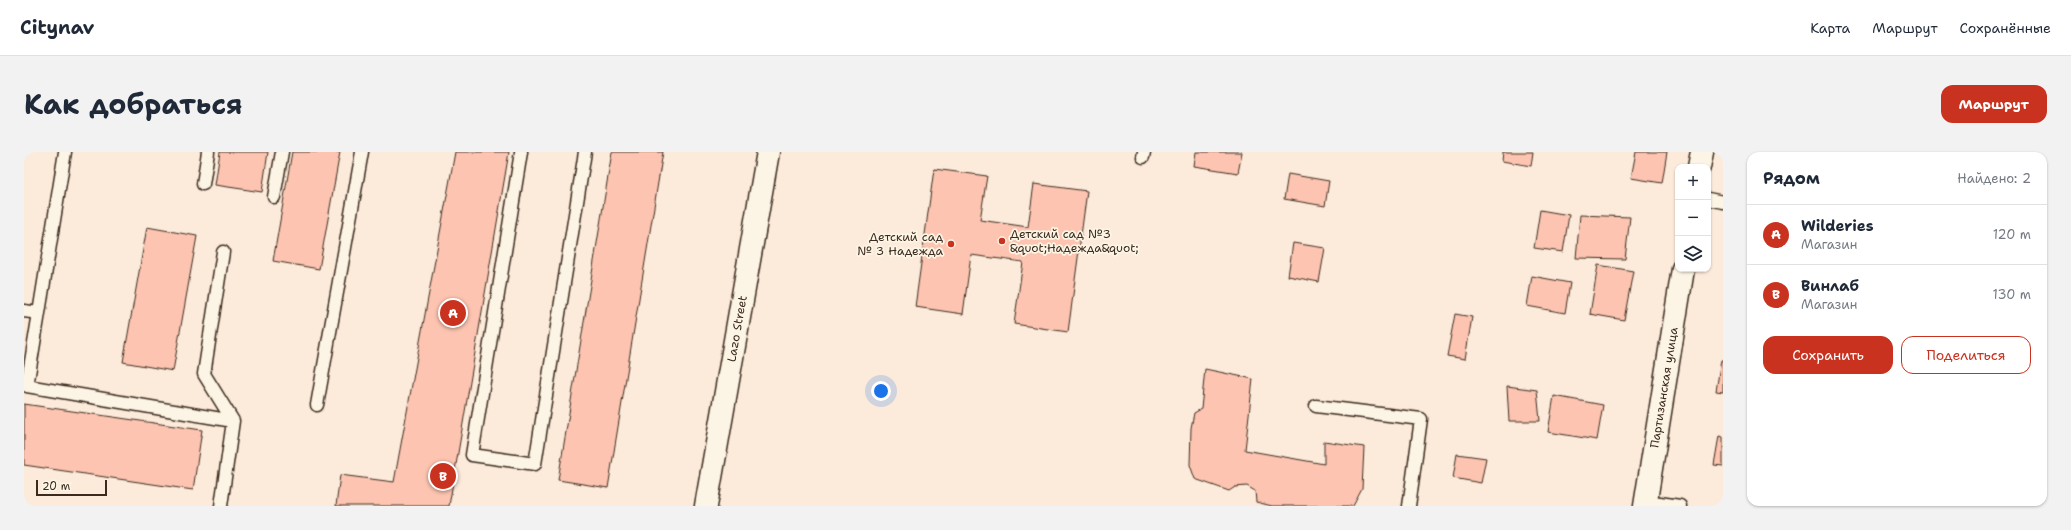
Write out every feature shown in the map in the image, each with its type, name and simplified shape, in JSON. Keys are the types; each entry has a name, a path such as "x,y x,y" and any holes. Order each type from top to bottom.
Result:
{"main road":[{"name":"Lazo Street","path":"706,506 768,152"},
{"path":"1700,164 1702,152"},
{"name":"Партизанская улица","path":"1646,503 1682,272"}],"lane":[{"path":"65,152 28,386 233,421"},
{"path":"203,184 208,152"},
{"path":"274,197 282,152"},
{"path":"317,405 362,152"},
{"path":"521,152 472,455 535,464 585,152"},
{"path":"1711,200 1723,202"},
{"path":"221,506 233,421 204,374 223,252"},
{"path":"24,311 39,313"},
{"path":"1316,406 1421,419 1409,506"},
{"path":"1646,503 1680,506"}],"building":[{"path":"220,152 268,152 262,192 215,185"},
{"path":"292,152 340,152 319,269 273,261"},
{"path":"455,152 509,152 449,506 336,506 340,475 394,482"},
{"path":"612,152 663,152 608,488 558,480"},
{"path":"1196,152 1242,152 1238,173 1194,166"},
{"path":"1503,152 1533,152 1531,166 1502,161"},
{"path":"1636,152 1667,152 1662,183 1631,178"},
{"name":"Детский сад №3 &quot;Надежда&quot;","path":"934,169 987,176 980,220 1028,227 1034,184 1087,191 1068,332 1014,324 1023,262 971,255 963,314 915,307"},
{"path":"1288,174 1329,181 1325,206 1284,199"},
{"path":"1540,210 1569,215 1563,252 1534,248"},
{"path":"1580,215 1630,217 1625,259 1576,258"},
{"path":"147,227 197,236 173,371 123,362"},
{"path":"1293,243 1325,248 1319,282 1288,276"},
{"path":"1598,265 1633,271 1624,320 1590,314"},
{"path":"1532,276 1570,283 1565,313 1527,306"},
{"path":"1455,314 1472,317 1465,359 1447,356"},
{"path":"1721,360 1723,360 1723,392 1716,391"},
{"path":"1205,369 1253,379 1245,450 1324,464 1324,441 1364,447 1362,489 1353,506 1272,506 1256,502 1255,491 1247,486 1235,487 1229,491 1195,479 1190,465 1191,428 1194,413 1201,409"},
{"path":"1507,386 1537,390 1540,421 1509,421"},
{"path":"1554,396 1603,405 1597,440 1548,432"},
{"path":"24,404 202,430 193,490 24,465"},
{"path":"1719,436 1723,437 1723,466 1714,465"},
{"path":"1457,454 1486,458 1481,483 1453,478"}],"place":[{"name":"Детский сад №3 &quot;Надежда&quot;","path":"1002,241"},
{"name":"Детский сад № 3 Надежда","path":"951,244"},
{"name":"Wilderies","path":"453,313"},
{"name":"Винлаб","path":"443,476"}]}
